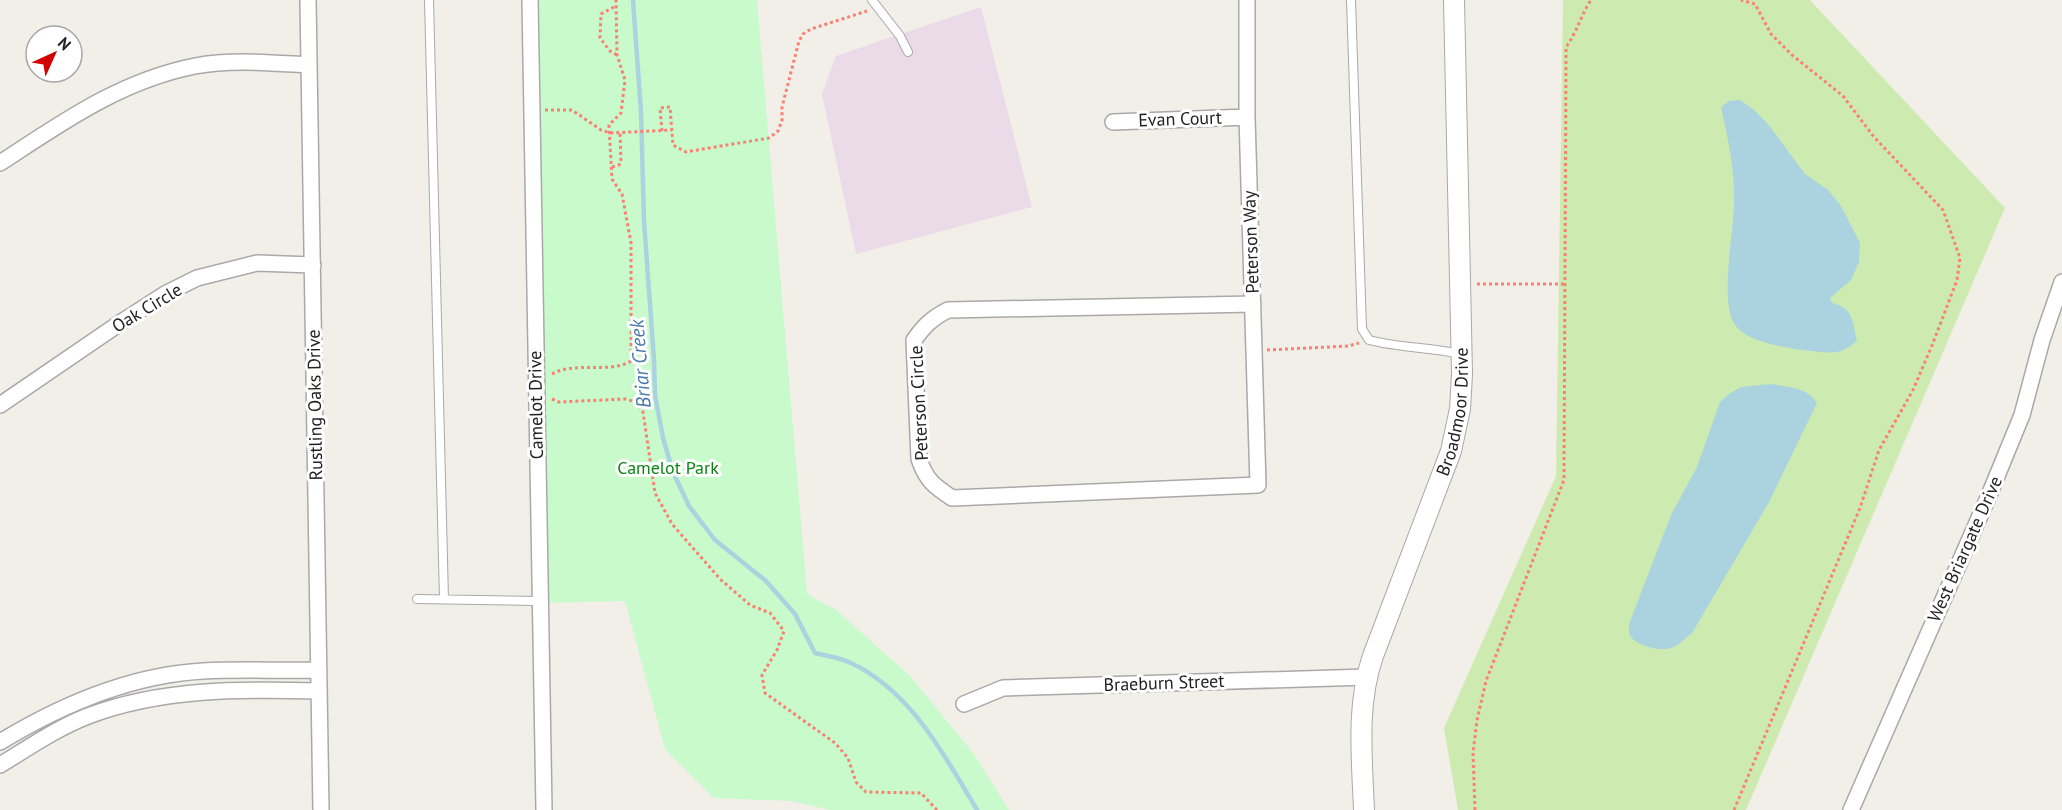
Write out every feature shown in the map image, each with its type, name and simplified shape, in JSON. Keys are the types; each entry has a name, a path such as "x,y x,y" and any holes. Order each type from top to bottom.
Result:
{"street":[{"name":"Rustling Oaks Drive","path":"308,0 321,810"},
{"name":"Camelot Drive","path":"530,0 530,110 544,810"},
{"name":"Peterson Way","path":"1247,0 1247,117 1258,485"},
{"name":"Broadmoor Drive","path":"1364,810 1361,718 1367,677 1451,450 1460,409 1461,354 1454,0"},
{"path":"0,163 112,93 153,77 195,66 216,64 257,62 309,65"},
{"name":"Evan Court","path":"1113,122 1247,117"},
{"name":"Oak Circle","path":"0,405 123,321 165,294 197,278 257,263 313,265"},
{"name":"West Briargate Drive","path":"1851,810 2022,415 2042,339 2062,282"},
{"name":"Peterson Circle","path":"1253,304 948,310 925,324 914,340 919,459 925,475 935,487 952,498 1258,485"},
{"path":"0,742 22,728 115,688 158,677 203,671 319,670"},
{"name":"Braeburn Street","path":"964,704 1003,687 1367,677"},
{"path":"0,765 87,716 157,696 244,689 319,691"},
{"path":"53,714 60,730"}],"lane":[{"path":"429,0 444,599"},
{"path":"872,0 900,36 908,52"},
{"path":"1351,0 1362,329 1369,340 1386,345 1436,348 1461,354"},
{"path":"417,599 540,601"}],"path":[{"path":"548,377 554,372 585,367 625,365 631,361 631,243 622,194 612,179 609,125 621,113 625,80 617,55 614,7 616,0"},
{"path":"1475,810 1473,753 1477,720 1486,681 1564,480 1566,47 1573,38 1591,0"},
{"path":"1734,810 1860,508 1879,450 1913,390 1933,343 1957,280 1960,258 1943,210 1874,136 1843,96 1792,55 1771,34 1755,4 1741,0"},
{"path":"614,7 601,14 600,38 610,51 617,55"},
{"path":"662,131 660,108 670,107 674,145 686,152 769,138 778,131 782,120 782,107 799,41 803,34 811,29 877,8"},
{"path":"530,110 572,110 601,130 610,133 672,130"},
{"path":"611,167 621,162 620,133"},
{"path":"1459,285 1565,284"},
{"path":"1254,351 1348,346 1369,340"},
{"path":"549,393 552,399 559,402 625,399 636,402 643,412 655,493 672,524 720,579 750,605 770,613 784,631 777,650 762,675 765,693 836,743 848,758 856,782 866,792 921,793 937,810"}],"shaded area":[{"path":"981,7 1032,207 856,254 822,94 836,56"}],"green space":[{"name":"Camelot Park","path":"531,0 757,0 807,594 836,610 910,676 974,754 1009,810 831,810 791,801 714,798 665,749 625,601 542,603"},
{"path":"1563,0 1810,0 2005,208 1746,810 1458,810 1444,728 1556,476"}],"water":[{"path":"1740,100 1768,124 1805,174 1828,190 1841,206 1860,243 1859,262 1851,280 1830,298 1832,303 1844,308 1851,316 1857,340 1851,346 1838,352 1794,349 1756,340 1735,325 1730,314 1728,284 1734,191 1721,107 1729,101"},
{"path":"1771,384 1803,391 1817,403 1768,504 1692,633 1668,649 1638,643 1630,635 1629,624 1671,515 1697,467 1720,402 1741,387"}],"waterway":[{"name":"Briar Creek","path":"633,0 655,395 663,438 673,472 689,506 715,540 766,581 795,614 815,653 847,661 872,675 892,690 909,708 939,747 977,810"}]}
